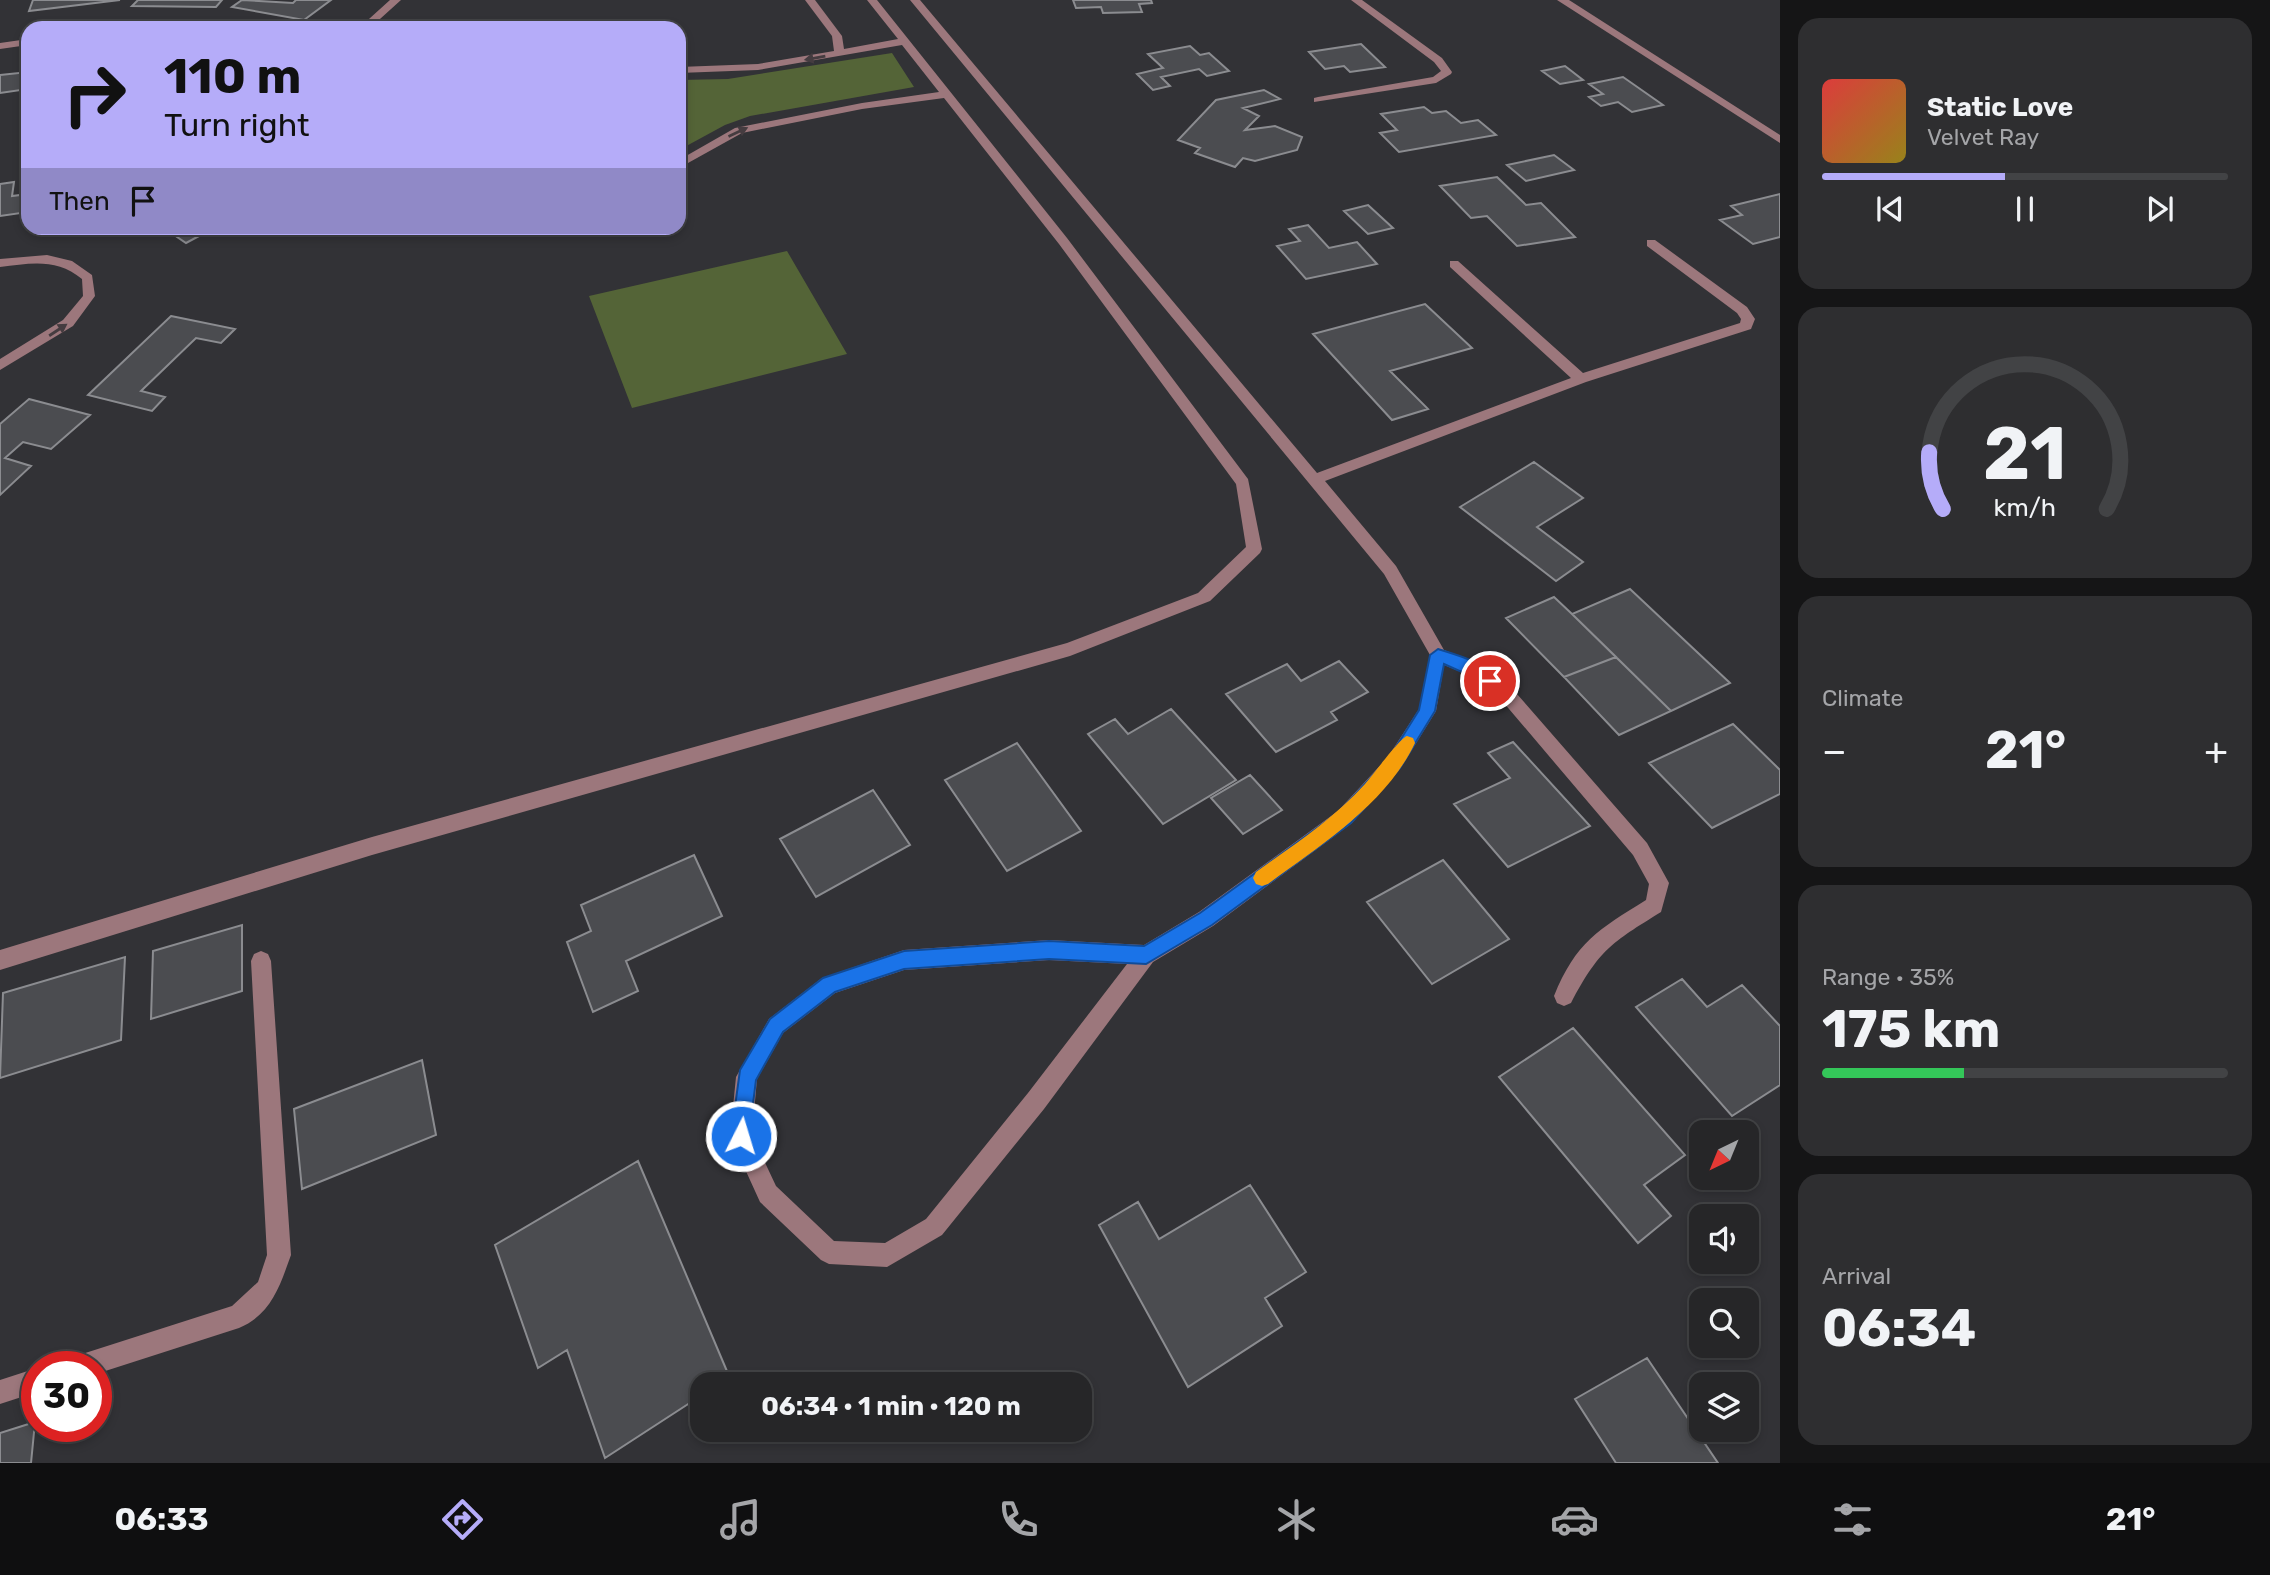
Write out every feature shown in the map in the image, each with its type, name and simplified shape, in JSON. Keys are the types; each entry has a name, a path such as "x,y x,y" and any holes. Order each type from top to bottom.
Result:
{"street":[{"path":"373,21 396,0"},
{"path":"810,0 837,36 840,54"},
{"path":"0,960 372,846 1070,649 1204,597 1254,549 1243,483 1063,241 872,0"},
{"path":"915,0 1390,570 1438,655 1477,671 1504,691 1640,849 1659,883 1654,906 1605,936 1583,960 1564,996"},
{"path":"1318,100 1436,80 1447,72 1438,60 1356,0"},
{"path":"1562,0 1780,140"},
{"path":"686,70 758,67 906,41"},
{"path":"0,46 21,43"},
{"path":"686,161 739,130 862,106 947,94"},
{"path":"1313,480 1581,379 1746,326 1748,319 1742,310 1651,243"},
{"path":"0,264 42,258 74,264 88,278 89,296 68,323 0,365"},
{"path":"1454,264 1581,379"},
{"path":"1146,955 1049,950 904,960 830,985 776,1026 747,1077 741,1136 768,1194 829,1252 887,1255 934,1227 1036,1101 1146,955 1206,919 1345,817 1394,763 1427,711 1438,655"},
{"path":"112,1356 239,1316 267,1290 279,1255 261,961"},
{"path":"0,1392 21,1385"}],"green space":[{"path":"892,53 914,87 750,116 725,125 686,146 686,80 728,79"},
{"path":"787,251 847,354 632,408 589,296"}],"building":[{"path":"33,0 120,0 29,11"},
{"path":"138,0 222,0 216,7 132,6"},
{"path":"242,0 293,3 296,0 331,0 304,20 232,7"},
{"path":"1073,0 1151,0 1152,3 1139,4 1142,12 1103,13 1101,7 1076,8"},
{"path":"1361,44 1385,67 1350,72 1344,66 1325,69 1309,52"},
{"path":"1190,46 1200,55 1209,53 1229,71 1207,76 1199,69 1161,77 1170,86 1153,90 1137,74 1163,68 1148,54"},
{"path":"1565,66 1583,80 1560,84 1542,71"},
{"path":"21,73 21,90 0,93 0,75"},
{"path":"1623,77 1663,105 1632,112 1618,102 1601,106 1589,97 1603,94 1589,84"},
{"path":"1264,90 1280,99 1243,108 1259,116 1245,130 1275,126 1302,137 1297,150 1255,161 1243,158 1235,167 1195,153 1200,148 1178,140 1216,100"},
{"path":"1424,107 1432,113 1446,111 1461,123 1478,120 1496,135 1399,152 1380,133 1397,130 1381,114"},
{"path":"1554,155 1574,170 1526,181 1507,165"},
{"path":"1497,177 1526,205 1541,203 1575,237 1517,246 1487,216 1471,218 1440,186"},
{"path":"14,182 12,196 21,195 21,213 0,216 0,184"},
{"path":"1780,194 1780,237 1753,244 1720,220 1742,215 1731,206"},
{"path":"1368,205 1393,228 1368,234 1344,211"},
{"path":"1308,225 1329,248 1357,242 1377,264 1306,279 1277,246 1300,241 1289,229"},
{"path":"174,235 201,235 186,243"},
{"path":"1425,304 1472,348 1390,371 1428,409 1392,420 1313,334"},
{"path":"171,316 235,329 221,343 196,338 141,391 165,397 152,411 88,395"},
{"path":"29,399 90,415 51,449 23,442 5,458 31,466 0,495 0,424"},
{"path":"1534,462 1583,498 1537,527 1583,562 1556,581 1460,507"},
{"path":"1630,589 1730,683 1671,711 1572,614"},
{"path":"1554,597 1616,657 1564,677 1506,618"},
{"path":"1616,657 1671,711 1619,735 1564,677"},
{"path":"1339,661 1368,692 1331,712 1337,720 1276,752 1226,694 1287,664 1301,681"},
{"path":"1171,709 1236,780 1163,824 1088,734 1115,719 1128,734"},
{"path":"1733,724 1780,770 1780,794 1712,828 1649,763"},
{"path":"1513,742 1590,826 1508,867 1454,804 1510,778 1488,753"},
{"path":"1017,743 1081,831 1007,871 945,780"},
{"path":"1250,775 1282,810 1243,834 1211,798"},
{"path":"873,790 910,845 816,897 780,839"},
{"path":"694,855 722,916 626,961 638,991 593,1012 567,942 591,931 581,905"},
{"path":"1443,860 1509,939 1432,984 1367,902"},
{"path":"242,925 242,991 151,1019 153,951"},
{"path":"125,957 121,1040 0,1078 3,993"},
{"path":"1682,979 1707,1007 1742,985 1780,1026 1780,1085 1732,1116 1636,1007"},
{"path":"1573,1028 1685,1155 1644,1185 1671,1216 1638,1243 1499,1077"},
{"path":"422,1060 436,1135 302,1189 294,1109"},
{"path":"638,1161 727,1372 690,1372 690,1403 605,1458 567,1350 538,1368 495,1245"},
{"path":"1250,1185 1306,1272 1265,1298 1282,1326 1188,1387 1099,1225 1138,1202 1159,1239"},
{"path":"1647,1358 1689,1420 1689,1442 1704,1442 1718,1463 1616,1463 1575,1399"},
{"path":"21,1426 21,1442 33,1442 31,1463 0,1463 0,1433"}],"slow traffic":[{"path":"1262,878 1345,817 1394,763 1407,743"}],"route":[{"path":"741,1136 747,1077 776,1026 830,985 904,960 1049,950 1146,955 1206,919 1345,817 1394,763 1427,711 1438,655 1477,671 1490,681"}]}
